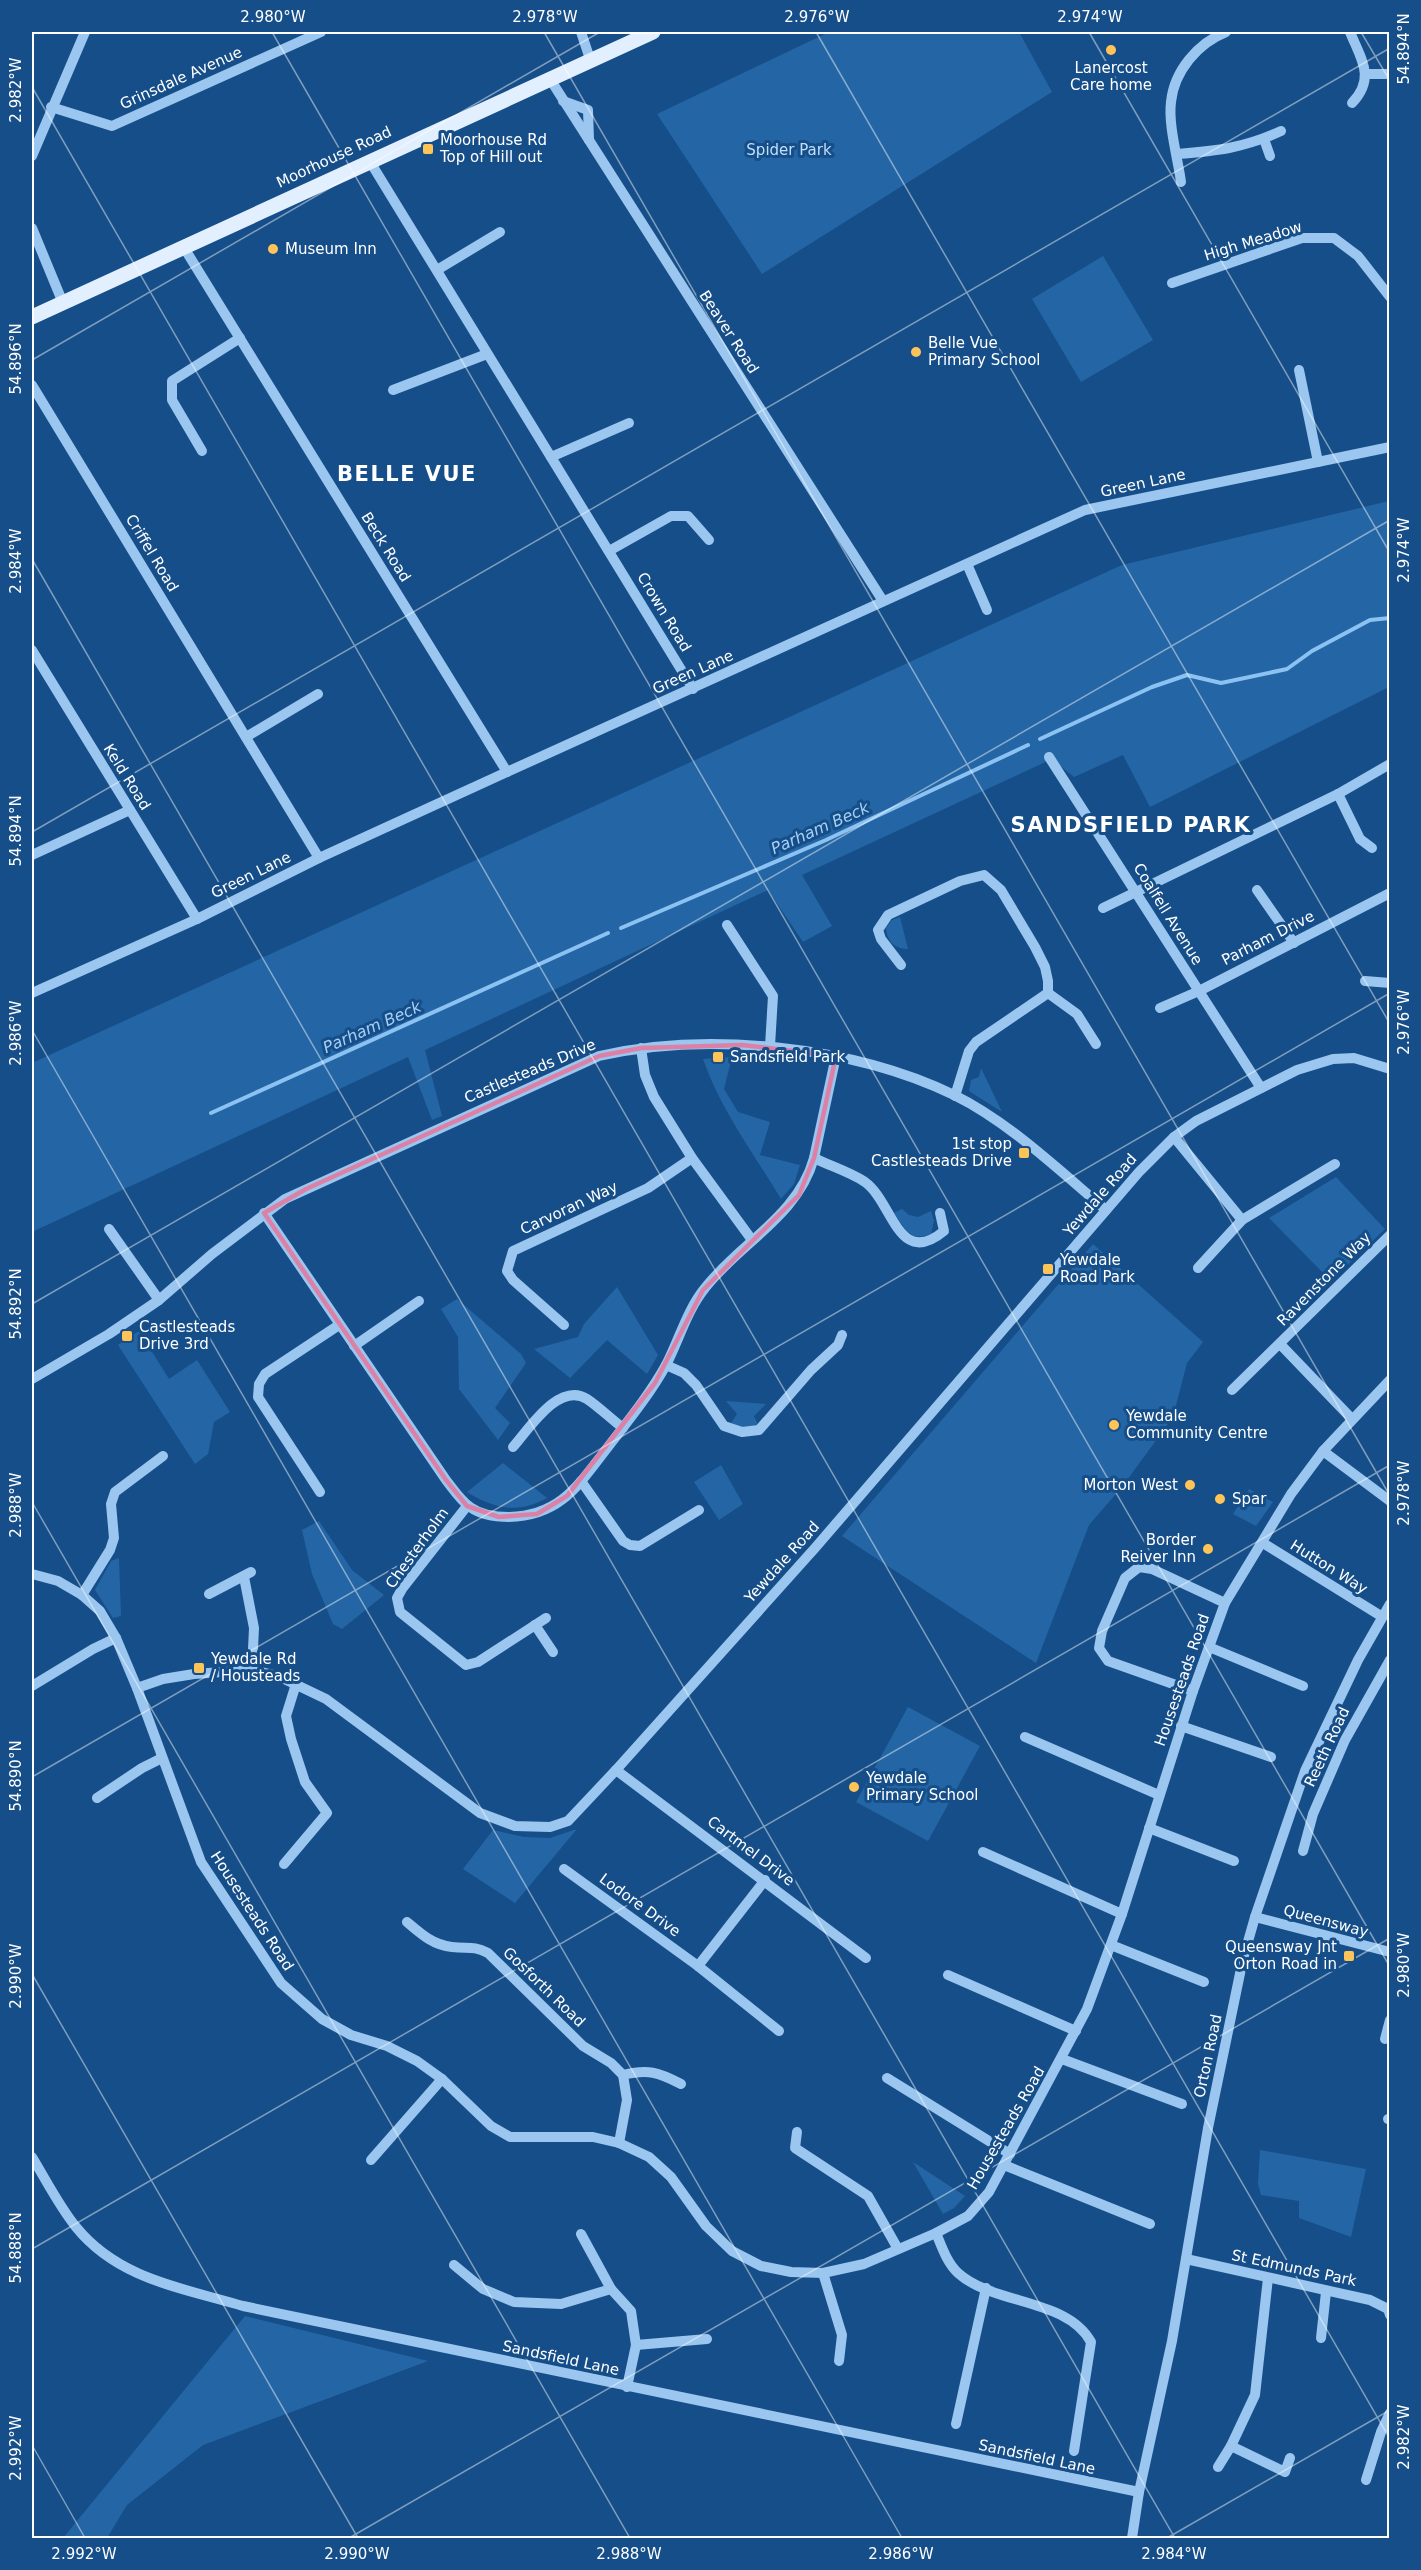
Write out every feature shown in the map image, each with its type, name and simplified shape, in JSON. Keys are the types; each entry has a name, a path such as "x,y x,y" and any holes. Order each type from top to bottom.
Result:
{"main road":[{"name":"Moorhouse Road","path":"32,317 369,160 653,32"}],"street":[{"path":"32,156 85,32"},
{"name":"Grinsdale Avenue","path":"51,107 111,126 321,32"},
{"path":"581,32 590,59"},
{"path":"1181,182 1171,111 1176,84 1191,56 1209,40 1226,32"},
{"path":"1350,32 1366,74 1361,94 1352,103"},
{"path":"1366,74 1389,74"},
{"name":"Beaver Road","path":"550,79 883,601"},
{"path":"563,101 588,110 589,141"},
{"path":"1177,154 1226,150 1264,139 1281,131"},
{"path":"1264,139 1270,156"},
{"name":"Crown Road","path":"369,160 693,689"},
{"path":"32,228 63,303"},
{"path":"437,270 500,232"},
{"name":"High Meadow","path":"1172,283 1302,238 1334,238 1358,256 1389,297"},
{"name":"Beck Road","path":"183,246 507,772"},
{"path":"202,451 172,400 172,381 240,338"},
{"path":"393,390 487,354"},
{"path":"1299,370 1318,462"},
{"name":"Criffel Road","path":"32,385 319,858"},
{"path":"551,457 629,423"},
{"name":"Green Lane","path":"32,993 196,919 319,858 1085,510 1389,447"},
{"path":"609,551 671,516 688,516 709,540"},
{"path":"967,564 987,610"},
{"name":"Keld Road","path":"32,650 196,919"},
{"path":"246,737 318,694"},
{"name":"Coalfell Avenue","path":"1049,757 1138,892 1198,991 1261,1088"},
{"path":"1103,908 1338,794 1389,764"},
{"path":"1338,794 1360,839 1372,848"},
{"path":"32,855 130,810"},
{"path":"901,965 881,939 878,930 888,915 960,881 984,875 1001,890 1035,947 1045,967 1048,993 1077,1014 1096,1044"},
{"path":"1257,890 1294,943"},
{"name":"Parham Drive","path":"1160,1008 1294,943 1389,893"},
{"path":"727,925 774,996 770,1046"},
{"path":"1365,981 1389,983"},
{"path":"955,1096 969,1051 976,1042 1048,993"},
{"name":"Castlesteads Drive","path":"35,1376 109,1334 159,1300 264,1213 306,1189 599,1056 641,1048 770,1046 836,1056 897,1072 955,1096 1021,1138 1106,1210"},
{"path":"641,1048 645,1075 654,1097 692,1158 752,1240"},
{"name":"Chesterholm","path":"264,1213 446,1480 467,1506 499,1517 537,1514 567,1496 623,1428 666,1365 703,1290 726,1264 799,1195 810,1173 814,1158 836,1056"},
{"name":"Yewdale Road","path":"137,1688 163,1679 194,1674 252,1671 278,1676 326,1699 480,1813 515,1826 550,1827 568,1821 815,1548 1139,1172 1174,1137 1217,1108 1297,1070 1333,1059 1354,1058 1389,1069"},
{"path":"1174,1137 1242,1220"},
{"name":"Carvoran Way","path":"564,1325 513,1280 507,1270 513,1251 648,1188 692,1158"},
{"path":"814,1158 866,1183 905,1239 917,1243 932,1241 944,1231 940,1213"},
{"path":"1198,1268 1242,1220 1335,1164"},
{"path":"109,1229 159,1300"},
{"name":"Ravenstone Way","path":"1232,1390 1389,1235"},
{"path":"354,1346 419,1301"},
{"path":"320,1492 258,1397 259,1384 265,1374 339,1324"},
{"path":"666,1365 684,1373 696,1385 724,1426 742,1432 759,1430 811,1370 838,1345 842,1335"},
{"name":"Ravenstone Way","path":"1280,1344 1351,1418"},
{"path":"32,1363 35,1376"},
{"name":"Housesteads Road","path":"32,1574 58,1581 82,1595 100,1611 116,1638 137,1688 201,1862 281,1983 322,2019 351,2035 387,2046 417,2061 442,2079 491,2126 510,2137 593,2137 619,2144 649,2157 671,2177 706,2226 732,2251 760,2266 791,2272 823,2273 864,2264 936,2233 968,2216 989,2192 1087,2009 1122,1914 1193,1691 1225,1603 1291,1494 1351,1418 1389,1380"},
{"path":"513,1447 555,1399 570,1393 585,1398 623,1428"},
{"path":"1323,1451 1389,1501"},
{"path":"82,1595 110,1550 114,1538 111,1504 115,1492 163,1456"},
{"path":"581,1481 623,1541 630,1545 640,1546 699,1510"},
{"name":"Chesterholm","path":"467,1506 402,1589 397,1598 400,1612 466,1665 478,1662 546,1618"},
{"name":"Hutton Way","path":"1263,1543 1381,1616"},
{"path":"1193,1691 1108,1661 1099,1648 1102,1631 1125,1578 1139,1568 1152,1569 1225,1603"},
{"path":"209,1594 247,1574 254,1628 252,1671"},
{"name":"Orton Road","path":"1132,2538 1139,2492 1172,2341 1208,2128 1239,1978 1255,1917 1305,1771 1329,1717 1389,1604"},
{"path":"535,1625 553,1652"},
{"path":"32,1686 93,1649 116,1638"},
{"path":"1209,1647 1302,1686"},
{"name":"Reeth Road","path":"1302,1851 1313,1814 1345,1740 1389,1660"},
{"path":"284,1864 327,1813 305,1782 291,1739 286,1716 296,1684"},
{"path":"1182,1726 1271,1757"},
{"path":"1025,1737 1159,1795"},
{"path":"97,1798 142,1768 162,1758"},
{"name":"Cartmel Drive","path":"616,1770 866,1958"},
{"path":"1149,1828 1234,1861"},
{"path":"983,1852 1122,1914"},
{"name":"Lodore Drive","path":"564,1869 698,1966 779,2031"},
{"path":"698,1966 765,1880"},
{"name":"Queensway","path":"1255,1917 1389,1952"},
{"name":"Gosforth Road","path":"406,1922 430,1941 452,1947 476,1947 488,1953 583,2046 612,2063 623,2075"},
{"path":"1111,1945 1204,1982"},
{"path":"948,1975 1076,2031"},
{"path":"1385,2039 1389,2020"},
{"path":"1062,2059 1182,2104"},
{"path":"619,2144 627,2100 623,2075 641,2070 664,2075 681,2084"},
{"path":"371,2160 442,2079"},
{"path":"887,2079 1010,2154"},
{"path":"797,2132 795,2148 868,2196 898,2249"},
{"name":"Sandsfield Lane","path":"32,2157 76,2227 111,2260 136,2275 243,2306 1139,2492"},
{"path":"1004,2165 1150,2224"},
{"path":"936,2233 951,2265 974,2285 1059,2315 1085,2332 1091,2342 1074,2451"},
{"path":"581,2234 611,2289 631,2311 636,2345 627,2387"},
{"name":"St Edmunds Park","path":"1186,2259 1370,2300 1389,2310"},
{"path":"454,2265 483,2289 514,2302 561,2304 611,2289"},
{"path":"823,2273 842,2335 839,2361"},
{"path":"1218,2467 1231,2446 1255,2395 1268,2278"},
{"path":"956,2424 986,2288"},
{"path":"1321,2338 1326,2292"},
{"path":"636,2345 707,2339"},
{"path":"1366,2480 1389,2413"},
{"path":"1231,2446 1285,2472 1290,2458"}],"highlighted area":[{"path":"742,1045 836,1056 814,1158 799,1195 703,1290 655,1383 567,1496 537,1514 499,1517 467,1506 446,1480 264,1213 306,1189 599,1056 641,1048"}],"green space":[{"name":"Spider Park","path":"829,32 1019,32 1052,92 762,274 657,114"},
{"path":"1103,256 1153,340 1081,382 1032,299"},
{"path":"1389,501 1389,687 1150,807 1123,755 1074,777 1052,759 802,875 832,926 803,942 768,890 425,1050 442,1116 432,1120 408,1057 32,1232 32,1063 1122,565"},
{"path":"900,917 908,949 895,946 887,933 886,928 892,920"},
{"path":"732,1057 724,1089 738,1112 770,1122 760,1155 800,1165 794,1184 781,1199 738,1131 710,1078 703,1059"},
{"path":"981,1068 1002,1112 969,1091 971,1080 979,1077"},
{"path":"1336,1177 1385,1229 1331,1281 1269,1218"},
{"path":"902,1209 909,1215 918,1217 931,1211 934,1221 931,1234 918,1236 909,1233 894,1213"},
{"path":"1093,1244 1203,1342 1187,1363 1173,1417 1122,1487 1089,1525 1036,1663 842,1536"},
{"path":"617,1287 658,1355 647,1374 607,1340 570,1378 534,1349 578,1337 584,1324"},
{"path":"457,1299 521,1354 526,1363 495,1408 510,1423 498,1440 459,1389 458,1337 441,1309"},
{"path":"139,1331 169,1379 197,1360 230,1412 214,1422 208,1454 195,1464 118,1345"},
{"path":"726,1401 766,1404 754,1416 758,1425 743,1428 731,1423 737,1414"},
{"path":"503,1463 547,1498 517,1508 497,1506 467,1492"},
{"path":"721,1465 743,1504 719,1520 694,1482"},
{"path":"1249,1489 1273,1502 1256,1526 1233,1514"},
{"path":"319,1521 352,1570 384,1595 342,1629 333,1624 312,1574 302,1530"},
{"path":"119,1558 121,1616 113,1618 95,1590 111,1561"},
{"path":"908,1707 980,1746 928,1841 856,1802"},
{"path":"577,1829 515,1903 463,1869 493,1830 524,1837 550,1838"},
{"path":"1260,2150 1366,2169 1351,2237 1299,2218 1299,2201 1261,2195 1258,2184"},
{"path":"913,2162 965,2196 954,2208 943,2214"},
{"path":"245,2316 428,2361 203,2445 127,2505 107,2538 63,2538"}],"waterway":[{"name":"Parham Beck","path":"1040,739 1152,687 1187,675 1221,683 1287,669 1312,651 1370,620 1390,618"},
{"name":"Parham Beck","path":"621,928 826,840 1028,745"},
{"name":"Parham Beck","path":"211,1113 608,933"}],"place":[{"name":"Lanercost Care home","path":"1111,50"},
{"name":"Moorhouse Rd Top of Hill out","path":"428,149"},
{"name":"Museum Inn","path":"273,249"},
{"name":"Belle Vue Primary School","path":"916,352"},
{"name":"Sandsfield Park","path":"718,1057"},
{"name":"1st stop Castlesteads Drive","path":"1024,1153"},
{"name":"Yewdale Road Park","path":"1048,1269"},
{"name":"Castlesteads Drive 3rd","path":"127,1336"},
{"name":"Yewdale Community Centre","path":"1114,1425"},
{"name":"Morton West","path":"1190,1485"},
{"name":"Spar","path":"1220,1499"},
{"name":"Border Reiver Inn","path":"1208,1549"},
{"name":"Yewdale Rd / Housteads","path":"199,1668"},
{"name":"Yewdale Primary School","path":"854,1787"},
{"name":"Queensway Jnt Orton Road in","path":"1349,1956"}],"district":[{"name":"BELLE VUE","path":"407,474"},
{"name":"SANDSFIELD PARK","path":"1131,825"}]}
